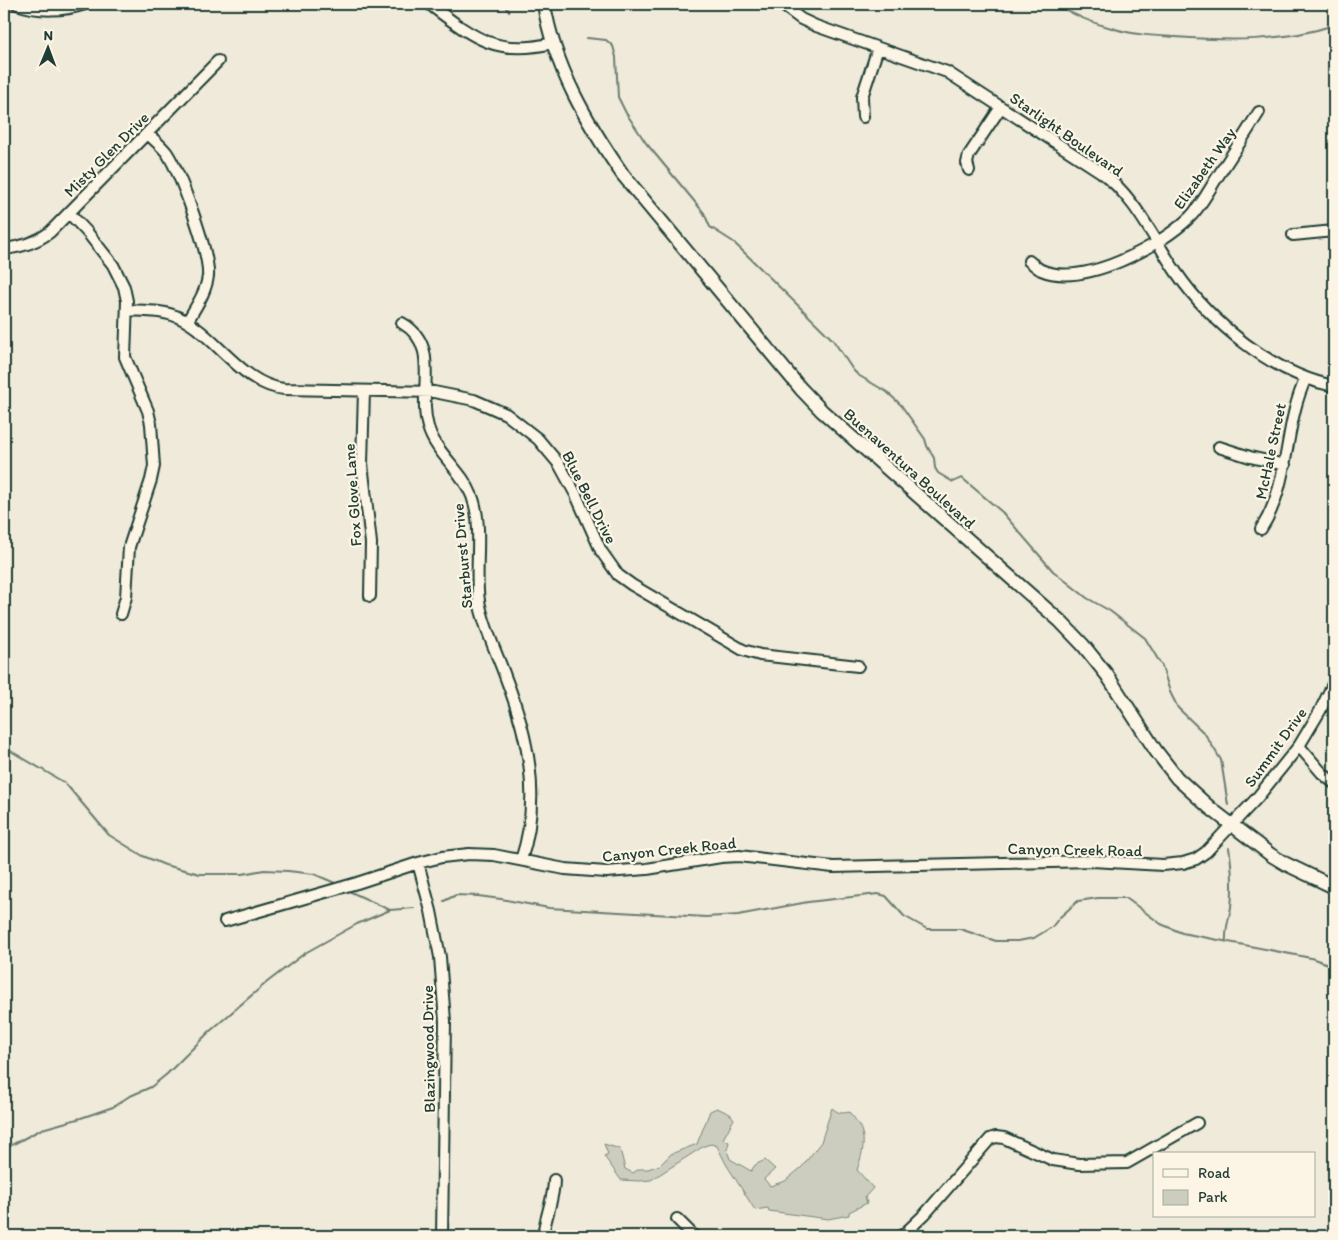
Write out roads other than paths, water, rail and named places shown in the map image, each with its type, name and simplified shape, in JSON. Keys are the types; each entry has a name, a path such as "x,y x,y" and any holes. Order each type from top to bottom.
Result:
{"main road":[{"name":"Buenaventura Boulevard","path":"544,4 553,43 568,82 594,132 623,175 801,389 822,411 1060,621 1083,645 1107,675 1167,766 1196,796 1286,864 1334,887"}],"street":[{"path":"17,4 31,8 54,9 85,4"},
{"path":"429,4 472,36 494,45 522,49 553,43"},
{"name":"Starlight Boulevard","path":"781,4 816,26 947,72 1111,180 1127,197 1193,294 1226,328 1272,361 1306,378 1334,386"},
{"path":"862,117 862,97 878,48"},
{"name":"Misty Glen Drive","path":"4,249 26,246 45,236 148,134 218,61"},
{"path":"969,170 967,163 969,155 1001,107"},
{"name":"Elizabeth Way","path":"1029,261 1037,268 1049,272 1069,274 1090,271 1115,265 1157,242 1181,225 1197,209 1259,112"},
{"path":"148,134 164,149 173,164 207,258 206,283 201,298 187,322"},
{"path":"69,213 87,232 117,271 124,287 127,310 125,357 150,417 154,466 129,546 126,597 121,614"},
{"path":"1294,235 1334,231"},
{"name":"Blue Bell Drive","path":"127,310 166,313 187,322 204,334 247,373 268,386 284,389 425,392 460,396 480,402 506,414 538,438 564,471 605,558 614,571 626,582 743,650 760,654 858,666"},
{"name":"Starburst Drive","path":"402,323 413,330 422,344 425,355 426,419 430,434 464,479 474,504 477,532 478,586 482,616 506,677 530,762 532,804 521,860"},
{"name":"McHale Street","path":"1261,529 1277,499 1295,407 1306,378"},
{"name":"Fox Glove Lane","path":"364,391 362,463 371,543 370,596"},
{"path":"1219,447 1250,457 1285,464"},
{"name":"Summit Drive","path":"1231,824 1257,798 1299,746 1320,712 1334,682"},
{"path":"1299,746 1322,773 1334,783"},
{"name":"Canyon Creek Road","path":"225,921 357,883 418,863 442,857 469,854 494,855 565,869 606,872 660,868 712,858 739,856 833,867 1092,860 1174,865 1190,862 1198,858 1218,840 1231,824"},
{"name":"Blazingwood Drive","path":"418,863 431,911 440,957 444,1004 445,1108 442,1236"},
{"path":"902,1236 925,1214 990,1139 996,1137 1004,1138 1046,1158 1079,1164 1127,1163 1196,1122"},
{"path":"543,1236 546,1216 554,1193 554,1180"},
{"path":"677,1218 694,1236"}],"waterway":[{"path":"503,4 509,11"},
{"path":"1056,4 1100,25 1130,33 1152,36 1255,39 1295,35 1334,25"},
{"path":"587,38 606,40 613,46 616,57 618,97 626,113 646,143 704,213 710,227 732,241 833,340 858,375 887,392 901,405 925,439 934,458 935,468 938,473 953,482 962,478 1002,512 1053,571 1087,598 1110,611 1145,638 1162,666 1170,692 1178,708 1205,734 1221,760 1228,805"},
{"path":"4,747 65,783 109,835 143,856 165,865 200,874 242,874 264,870 288,871 314,874 335,883"},
{"path":"1226,942 1232,893 1229,848"},
{"path":"351,892 390,910"},
{"path":"444,901 456,895 478,896 549,908 706,917 738,915 808,902 878,894 886,896 904,916 927,929 960,929 996,941 1018,941 1034,938 1052,927 1078,901 1098,898 1126,898 1161,924 1182,933 1311,958 1334,966"},
{"path":"4,1149 42,1129 113,1107 128,1097 151,1087 167,1074 209,1032 266,983 305,953 357,924 390,910 414,908"}]}
